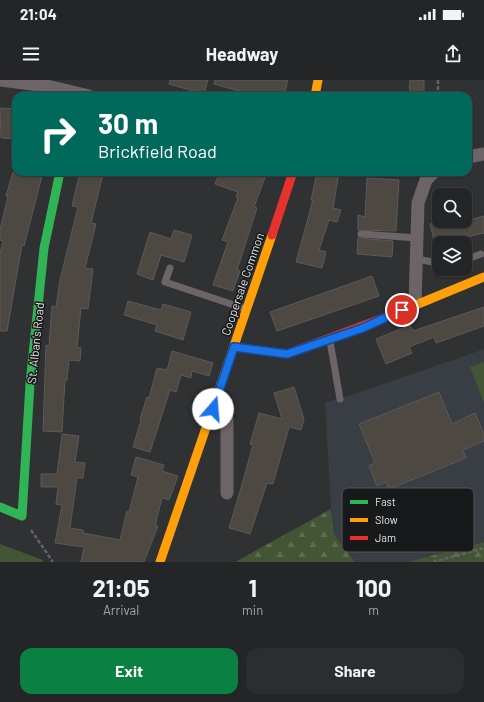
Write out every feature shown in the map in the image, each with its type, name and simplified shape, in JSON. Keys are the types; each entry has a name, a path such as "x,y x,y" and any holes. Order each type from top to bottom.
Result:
{"street":[{"path":"0,80 47,86 68,92"},
{"path":"316,92 318,80"},
{"path":"472,156 484,154"},
{"name":"St. Alban's Road","path":"22,516 30,384 44,248 59,176"},
{"name":"Coopersale Common","path":"160,562 292,176"},
{"path":"416,304 418,203 426,180 430,176"},
{"path":"234,347 287,354 330,340 374,323 416,304 484,277"},
{"path":"213,409 227,418 227,493"},
{"path":"0,507 22,516"}],"lane":[{"path":"361,234 417,238"},
{"path":"472,257 481,254"},
{"path":"416,259 432,262"},
{"path":"170,268 165,282 247,309"},
{"path":"330,340 340,399"}],"path":[{"path":"438,80 438,92"},
{"path":"22,516 53,562"},
{"path":"474,551 484,548"},
{"path":"433,562 469,552"}],"shaded area":[{"path":"484,349 484,542 474,545 474,488 342,488 342,545 334,534 331,509 325,402 340,399"},
{"path":"348,552 446,552 407,562 355,562"}],"green space":[{"path":"484,362 484,403 470,367"},
{"path":"331,509 334,534 342,545 342,552 348,552 355,562 235,562"},
{"path":"484,542 484,562 407,562 446,552 474,552 474,545"},
{"path":"0,544 43,560 43,562 0,562"}],"building":[{"path":"170,80 208,80 205,92 197,92 169,84"},
{"path":"215,80 288,80 285,92 243,92 214,84"},
{"path":"410,80 424,80 424,92 409,92"},
{"path":"0,108 12,109 12,139 1,138"},
{"path":"12,175 42,176 24,246 22,245 7,331 0,331 0,254 3,241 0,240 0,230 8,196 6,196"},
{"path":"79,176 103,176 91,223 96,224 85,268 93,269 88,309 81,308 77,347 81,348 80,361 69,360 67,380 65,380 62,432 43,431 46,345 49,346 52,306 56,307 60,280 78,207 72,206"},
{"path":"218,176 266,176 254,207 257,208 237,270 240,271 233,291 213,285 228,242 222,240 238,198 236,197 238,192 215,184"},
{"path":"316,176 338,176 333,208 341,210 337,222 329,220 319,250 326,252 322,268 296,262 313,200 311,200"},
{"path":"367,178 399,180 396,231 358,230 358,215 365,217"},
{"path":"484,216 484,233 471,236 433,236 430,224 432,224 432,228 472,228 472,219"},
{"path":"174,230 192,235 184,262 161,255 153,280 137,274 150,232 171,239"},
{"path":"358,238 393,241 392,257 357,254"},
{"path":"372,276 379,296 277,331 270,312"},
{"path":"128,301 161,310 163,304 191,312 183,340 155,331 157,325 124,315"},
{"path":"484,307 484,326 436,343 434,337 409,347 412,353 386,364 376,339 410,325 413,331"},
{"path":"172,351 213,363 209,376 192,371 191,378 181,375 176,392 170,390 150,452 133,447 141,420 140,419 147,397 149,398 157,368 167,370"},
{"path":"294,387 304,419 301,430 289,427 273,484 267,483 250,534 229,528 253,445 250,444 259,413 282,419 274,393"},
{"path":"439,392 452,424 475,413 484,434 484,441 463,450 466,458 389,488 386,482 377,486 369,466 375,463 359,424"},
{"path":"62,434 79,436 75,462 85,463 83,478 77,478 70,528 83,530 83,533 120,540 127,511 129,512 138,477 131,475 136,457 164,465 162,471 178,476 169,500 162,498 155,526 158,526 144,562 81,562 84,547 55,543 62,505 56,504 58,487 41,487 41,474 57,474"}],"traffic: fast":[{"path":"0,507 22,516 30,384 44,248 59,176"}],"traffic: slow":[{"path":"316,92 318,80"},
{"path":"160,562 272,235"},
{"path":"389,316 484,277"}],"traffic: jam":[{"path":"272,235 292,176"},
{"path":"234,347 287,354 389,316"}],"route":[{"path":"213,409 234,347 287,354 363,328 402,310"}]}
